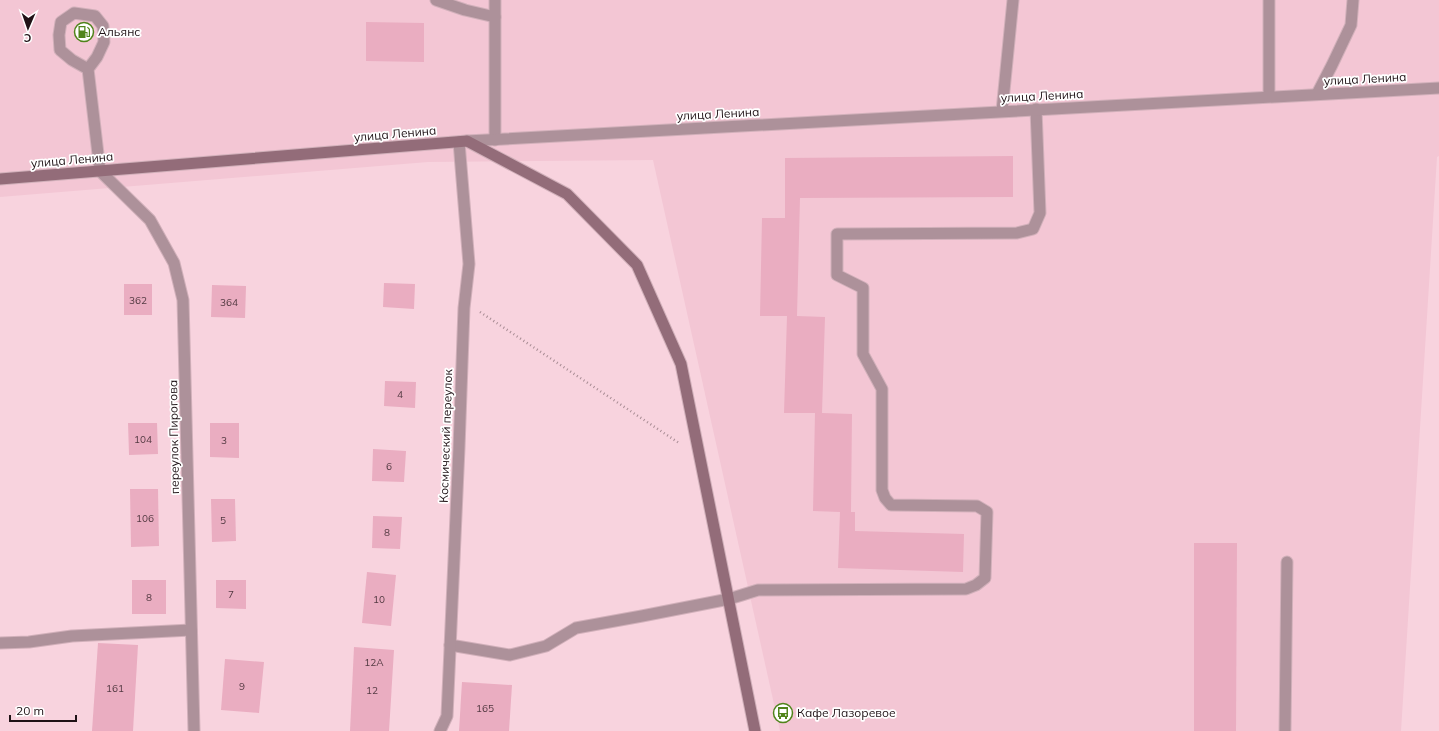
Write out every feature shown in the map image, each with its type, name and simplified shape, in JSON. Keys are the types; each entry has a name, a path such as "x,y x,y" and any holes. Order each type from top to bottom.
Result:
{"main road":[{"name":"улица Ленина","path":"0,179 463,142"},
{"path":"463,142 567,194 637,265 681,364 755,731"}],"street":[{"path":"436,0 465,10 495,17"},
{"path":"494,140 495,0"},
{"path":"1002,111 1013,0"},
{"path":"1269,0 1269,96"},
{"path":"1317,94 1350,25 1353,0"},
{"path":"88,69 72,60 60,50 59,35 61,22 74,13 95,16 103,26 104,42 97,57 88,69 100,171"},
{"name":"улица Ленина","path":"463,142 1269,96 1439,88"},
{"path":"450,645 510,655 546,646 576,628 729,599 758,590 966,589 976,585 985,578 987,512 977,506 891,505 885,498 882,490 882,389 863,354 863,288 837,275 837,234 1017,233 1033,229 1040,213 1036,110"},
{"name":"Космический переулок","path":"440,731 447,716 464,302 469,264 463,142"},
{"name":"переулок Пирогова","path":"100,171 150,220 174,263 183,300 194,731"},
{"path":"1285,731 1287,562"},
{"path":"0,643 30,642 72,636 191,630"}],"path":[{"path":"464,302 700,457"}],"shaded area":[{"path":"0,0 1439,0 1439,156 1437,157 1401,731 780,731 653,160 428,162 0,197"}],"building":[{"path":"366,22 424,23 424,62 366,61"},
{"path":"1013,156 1013,197 800,198 797,316 825,317 822,413 852,414 851,512 855,512 855,531 964,534 963,572 838,568 840,512 813,511 815,413 784,413 787,316 760,316 762,218 785,218 785,158"},
{"path":"384,283 415,284 414,309 383,307"},
{"path":"124,284 152,284 152,315 124,315"},
{"path":"212,285 246,286 245,318 211,317"},
{"path":"385,381 416,382 415,408 384,406"},
{"path":"128,423 157,423 158,454 129,455"},
{"path":"210,423 239,423 239,458 210,457"},
{"path":"373,449 406,451 404,482 372,481"},
{"path":"130,489 158,489 159,546 131,547"},
{"path":"211,499 235,499 236,541 212,542"},
{"path":"373,516 402,517 400,549 372,548"},
{"path":"1194,543 1237,543 1236,731 1194,731"},
{"path":"367,572 396,575 391,626 362,623"},
{"path":"132,580 166,580 166,614 132,614"},
{"path":"216,580 246,580 246,609 216,608"},
{"path":"98,643 138,645 133,731 92,731"},
{"path":"354,647 394,650 389,731 350,731"},
{"path":"225,659 264,662 259,713 221,710"},
{"path":"462,682 512,685 509,731 459,731"}],"place":[{"name":"Альянс","path":"84,32"},
{"name":"Кафе Лазоревое","path":"783,713"}]}
